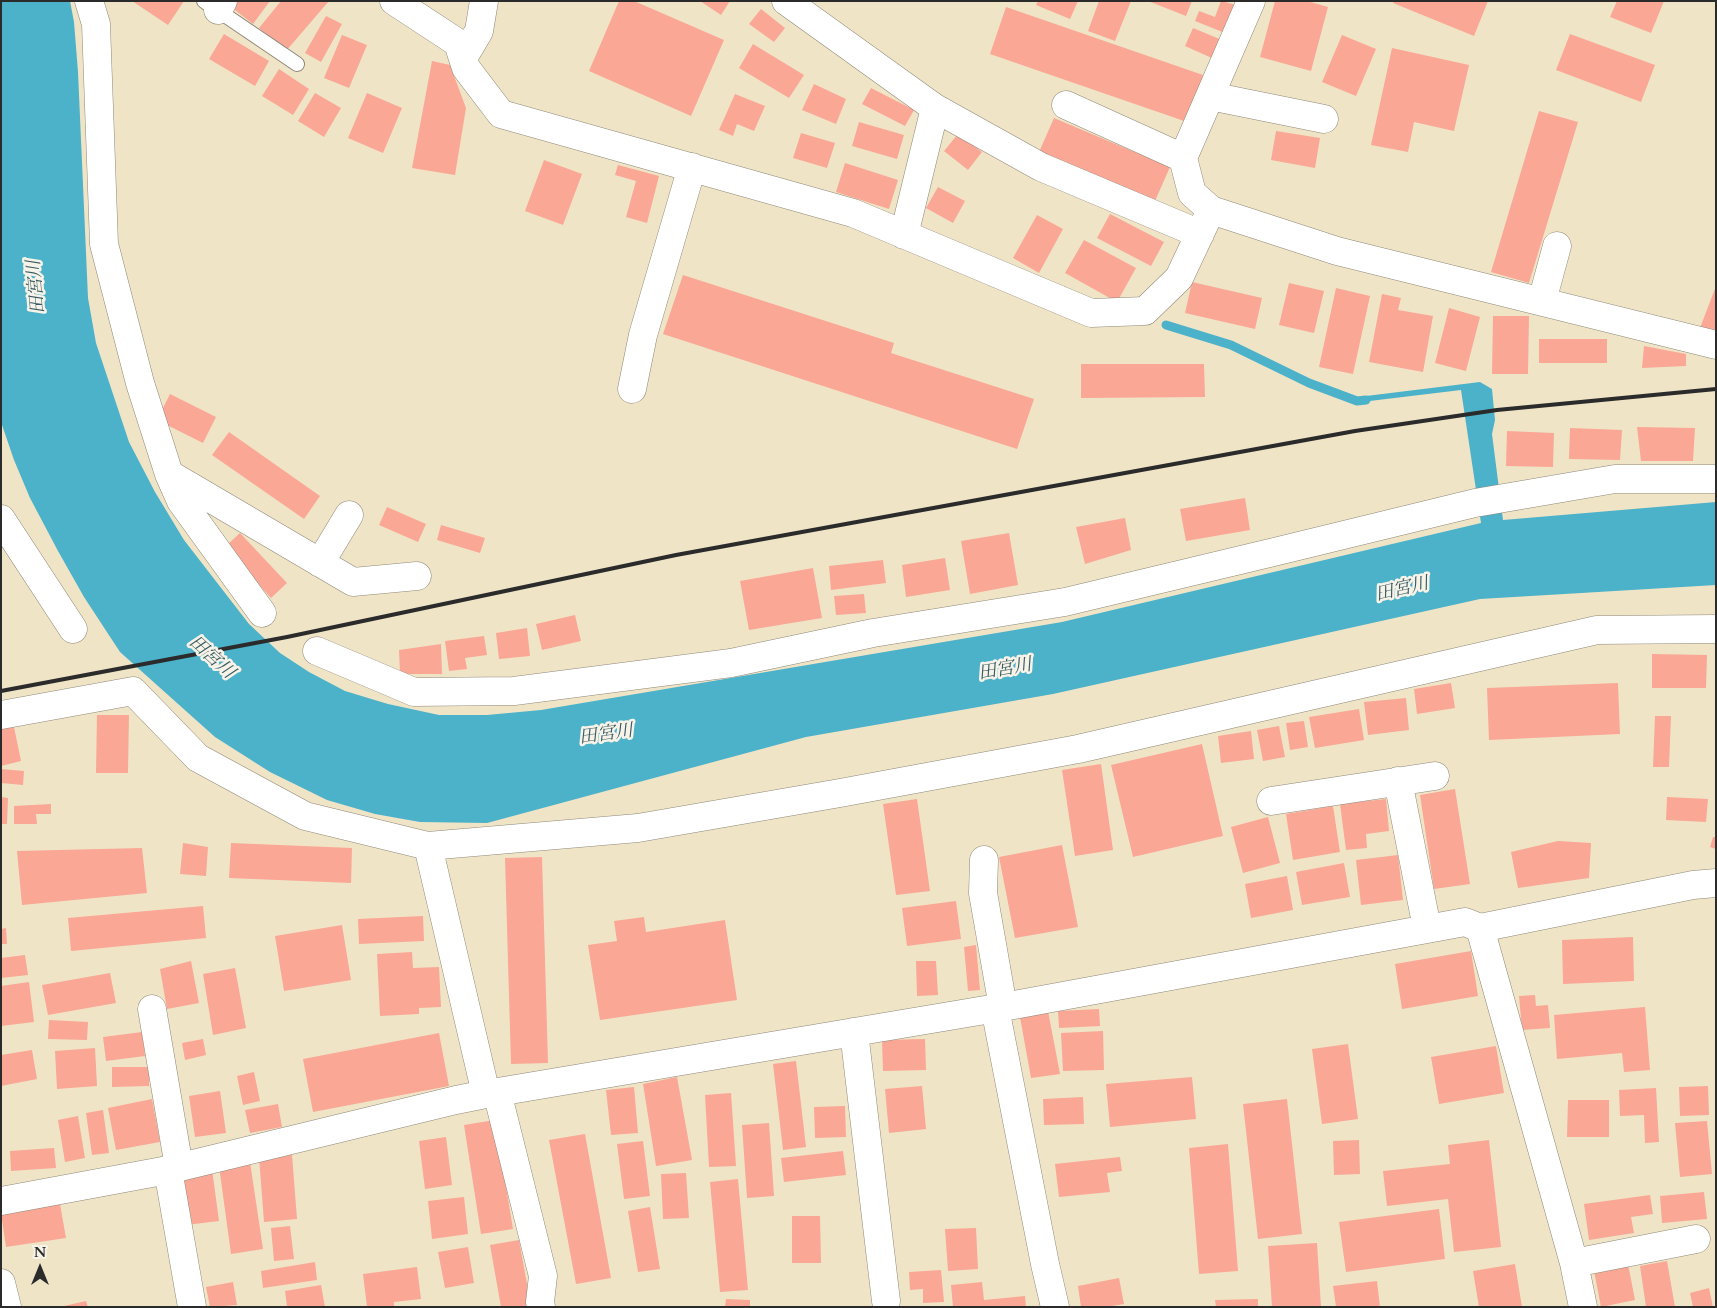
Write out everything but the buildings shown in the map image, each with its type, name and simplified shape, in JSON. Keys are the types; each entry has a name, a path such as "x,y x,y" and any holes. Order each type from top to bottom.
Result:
{"street":[{"path":"89,1 96,24 104,244 140,383 169,474 182,501 262,613"},
{"path":"394,1 458,42 466,68 501,114 853,213 1091,313 1145,311 1179,278 1206,222"},
{"path":"463,58 480,31 484,1"},
{"path":"786,1 935,108 1042,167 1206,222 1337,251 1716,344"},
{"path":"1206,222 1192,193 1183,158 1250,1"},
{"path":"1210,96 1324,119"},
{"path":"1066,105 1183,158"},
{"path":"904,235 935,108"},
{"path":"632,389 643,336 692,167"},
{"path":"1542,301 1556,246"},
{"path":"169,474 353,582 417,576"},
{"path":"317,651 414,692 514,690 571,683 731,663 873,633 1065,602 1475,503 1615,479 1716,479"},
{"path":"320,563 349,515"},
{"path":"1,519 73,629"},
{"path":"1,715 133,690 198,758 306,816 428,846 638,828 1078,749 1597,630 1716,629"},
{"path":"1271,801 1435,776"},
{"path":"1398,781 1427,928"},
{"path":"428,846 491,1093 543,1276 541,1307"},
{"path":"984,860 983,893 999,1007 1045,1264 1055,1307"},
{"path":"1,1201 174,1168 491,1093 999,1007 1427,928 1465,922 1480,928 1694,885 1716,883"},
{"path":"1480,928 1574,1264 1583,1307"},
{"path":"152,1009 192,1307"},
{"path":"854,1032 886,1301"},
{"path":"1574,1264 1696,1239"},
{"path":"1,1283 7,1307"}],"lane":[{"path":"215,4 297,64"}],"water":[{"name":"田宮川","path":"1,1 70,1 74,22 78,72 88,298 96,343 129,442 155,492 184,540 249,624 280,653 309,672 345,691 388,704 439,715 487,715 541,710 1062,622 1481,523 1461,390 1353,403 1358,397 1480,382 1492,389 1495,420 1492,434 1503,520 1716,502 1716,585 1480,599 1053,694 806,737 487,823 420,822 375,814 327,800 270,772 215,737 120,652 84,597 58,551 30,498 14,460 1,422"}],"waterway":[{"path":"1166,325 1231,345 1309,383 1357,401 1366,400"}],"railway":[{"path":"1,691 287,637 676,555 1355,431 1497,410 1716,389"}]}
